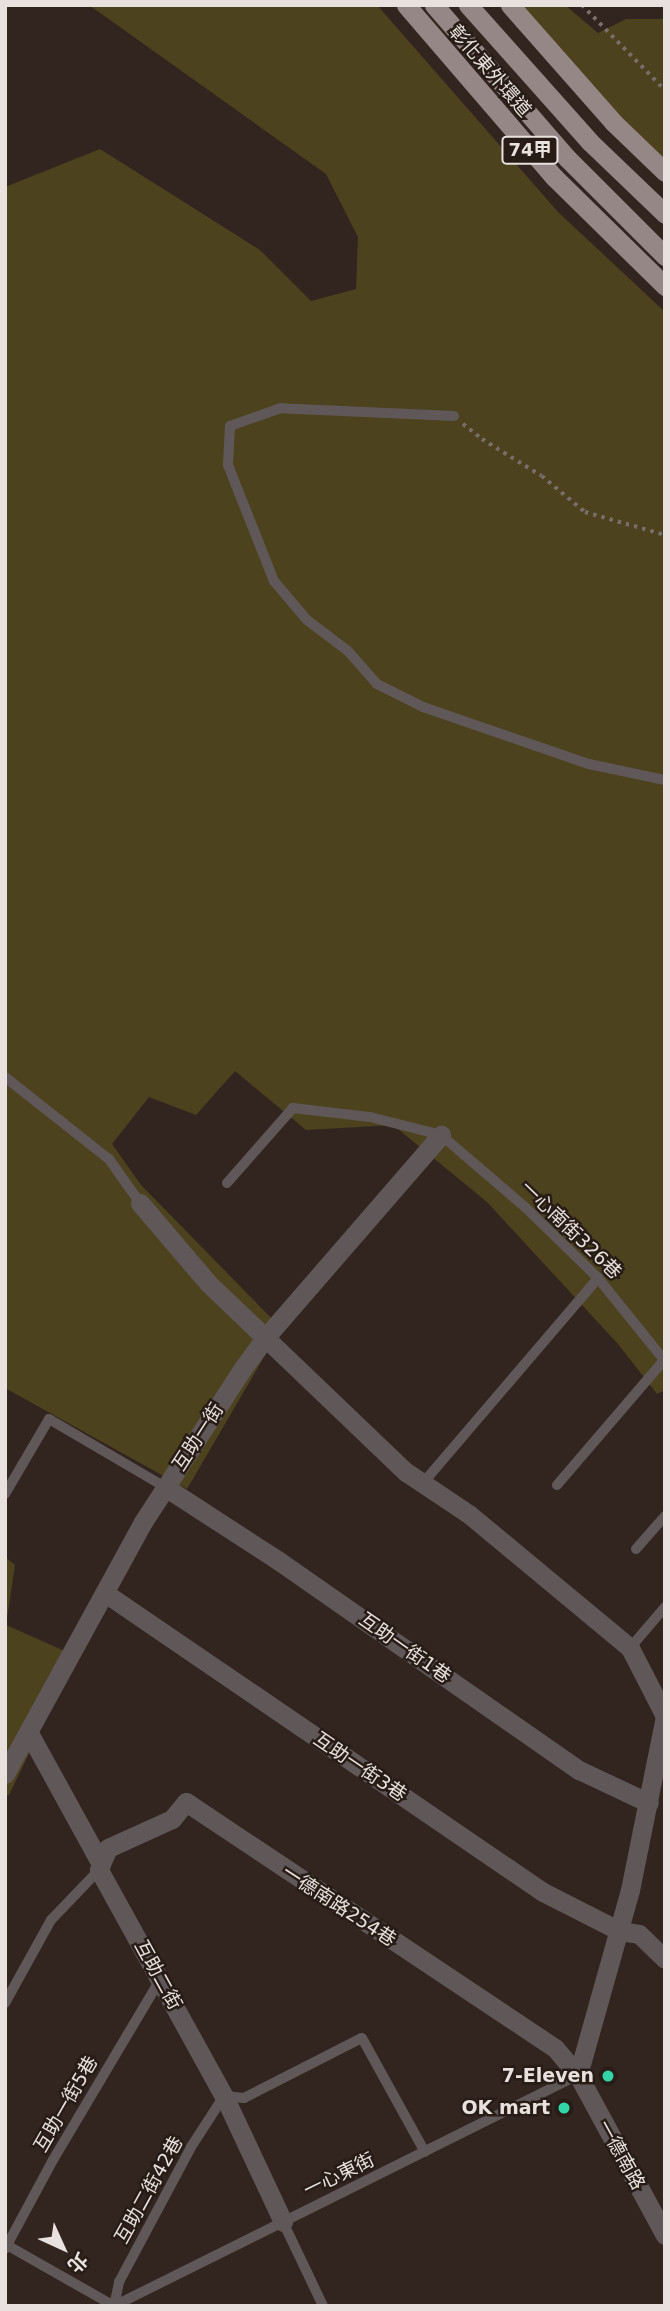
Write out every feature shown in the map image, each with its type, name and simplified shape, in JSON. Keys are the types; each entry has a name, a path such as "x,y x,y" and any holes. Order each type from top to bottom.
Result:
{"main road":[{"name":"74甲","path":"406,5 554,177 665,285"},
{"name":"彰化東外環道","path":"434,5 567,158 665,256"},
{"name":"彰化東外環道","path":"468,5 590,142 665,214"},
{"path":"510,5 613,122 665,172"}],"street":[{"name":"互助一街","path":"5,1774 165,1487 265,1338 441,1135"},
{"path":"140,1203 208,1283 406,1472 470,1514 630,1648 665,1717 620,1931 578,2075"},
{"name":"互助一街1巷","path":"165,1487 279,1561 579,1770 649,1803"},
{"name":"互助一街3巷","path":"105,1593 543,1892 620,1931 639,1934 665,1959"},
{"name":"互助二街","path":"29,1733 224,2096 283,2222"},
{"name":"一德南路254巷","path":"100,1867 108,1848 172,1819 186,1802 555,2048 578,2075"},
{"name":"一德南路","path":"578,2075 665,2235"}],"lane":[{"path":"454,416 281,408 230,426 228,465 274,581 307,620 348,651 377,684 423,707 589,764 665,780"},
{"path":"5,1077 110,1159 140,1203"},
{"path":"227,1183 293,1108 370,1117 441,1135"},
{"name":"一心南街326巷","path":"441,1135 525,1207 598,1278 664,1360"},
{"path":"422,1483 598,1278"},
{"path":"557,1485 664,1360"},
{"path":"5,1494 49,1419 165,1487"},
{"path":"636,1549 665,1516"},
{"path":"630,1648 665,1607"},
{"path":"5,2003 51,1920 100,1867"},
{"name":"互助一街5巷","path":"6,2246 53,2160 161,1978"},
{"path":"224,2096 244,2098 362,2038 425,2152"},
{"name":"一心東街","path":"114,2306 578,2075"},
{"name":"互助二街42巷","path":"114,2306 119,2282 191,2147 224,2096"},
{"path":"283,2222 323,2306"},
{"path":"6,2246 114,2306"}],"path":[{"path":"582,5 665,90"},
{"path":"454,416 482,439 542,476 584,512 665,535"}],"shaded area":[{"path":"89,5 377,5 558,212 665,312 665,1390 657,1394 618,1344 487,1202 393,1125 306,1130 235,1071 196,1115 149,1097 112,1144 141,1185 281,1328 187,1489 5,1388 5,187 100,149 260,250 311,301 356,289 358,237 326,174"},
{"path":"503,5 565,5 598,33 626,19 665,19 665,172"},
{"path":"5,1557 15,1565 6,1625 76,1656 9,1795 5,1795"}],"place":[{"name":"7-Eleven","path":"608,2076"},
{"name":"OK mart","path":"564,2108"}]}
